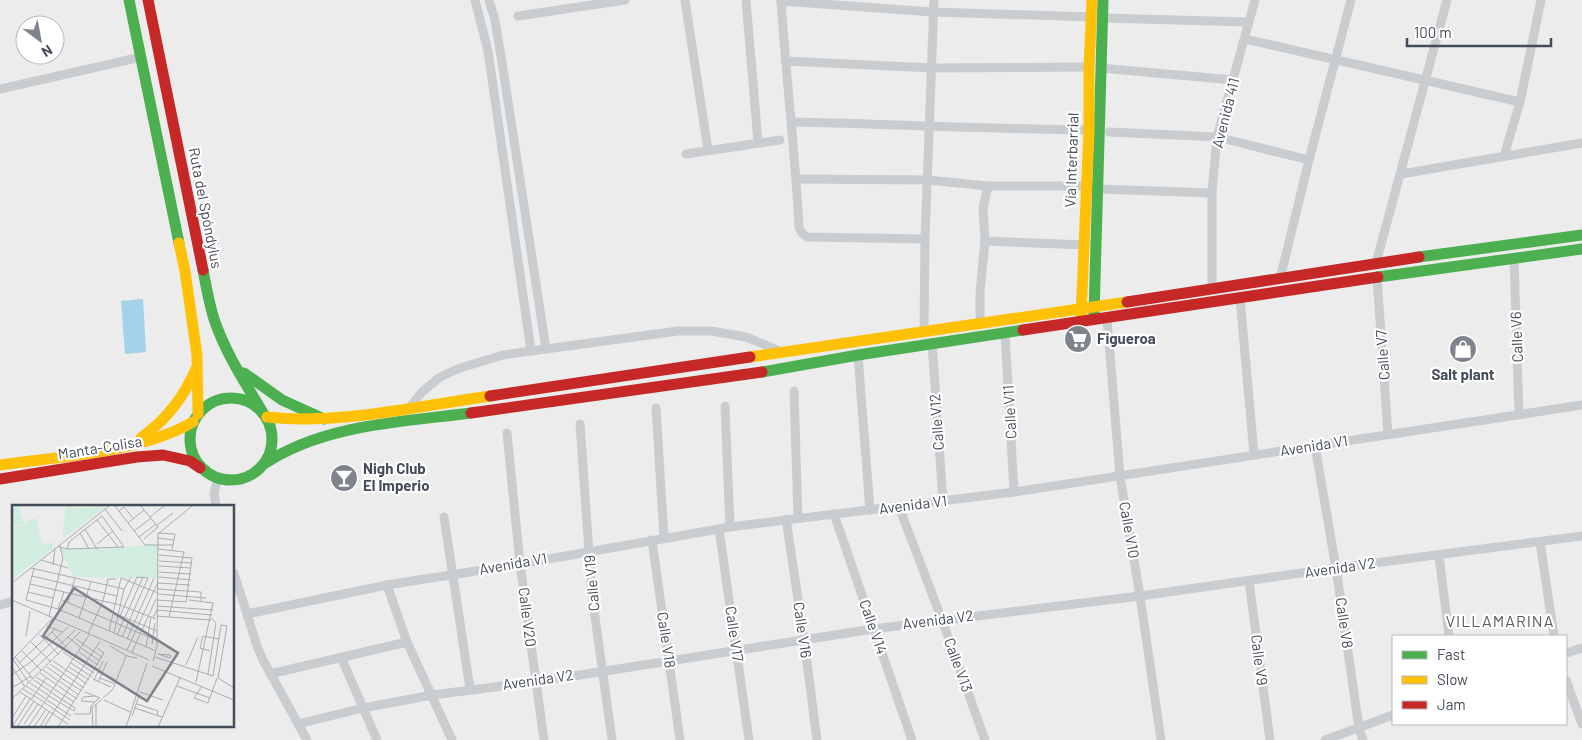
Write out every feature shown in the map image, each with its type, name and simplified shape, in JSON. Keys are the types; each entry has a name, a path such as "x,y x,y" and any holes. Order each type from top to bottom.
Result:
{"main road":[{"path":"131,0 185,271 195,334 198,364 196,418 190,434 190,447 194,458 202,468 218,478 228,480 248,477 264,464 294,446 344,431 790,368 858,355 1005,332 1582,249"},
{"name":"Ruta del Spóndylus","path":"148,0 210,305 217,330 236,367 265,414"},
{"name":"Vía Interbarrial","path":"1092,0 1097,17"},
{"name":"Vía Interbarrial","path":"1080,321 1085,245 1092,188 1089,130 1097,17 1102,0"},
{"name":"Vía Interbarrial","path":"1094,68 1092,188 1094,319"},
{"path":"163,165 180,161"},
{"path":"265,414 296,420 410,407 1280,279 1376,262 1582,235"},
{"path":"134,443 159,426 176,407 184,395 198,364"},
{"path":"236,367 274,396 290,405 324,418"},
{"path":"196,418 207,406 218,400 242,399 253,404 265,414 272,429 273,441 270,453 264,464"},
{"name":"Manta-Colisa","path":"0,464 134,443 170,434 196,418"},
{"name":"Manta-Colisa","path":"0,479 137,457 163,455 190,461 202,468"}],"street":[{"path":"475,0 488,51 531,351"},
{"path":"489,0 495,20 502,62 546,349"},
{"path":"518,16 625,0"},
{"path":"685,0 708,150"},
{"path":"746,0 758,142"},
{"path":"925,239 807,236 802,233 799,227 781,0 933,12 1249,22"},
{"path":"924,332 925,239 934,0"},
{"name":"Avenida 411","path":"1212,289 1212,194 1217,137 1255,0"},
{"path":"1280,279 1351,0"},
{"path":"1376,262 1447,0"},
{"path":"1504,156 1520,102 1541,0"},
{"path":"1245,39 1335,58 1520,102"},
{"path":"0,89 141,57"},
{"path":"785,61 932,68 1094,68 1233,80"},
{"path":"792,122 930,125 994,129 1089,130"},
{"path":"1109,132 1217,137 1309,160"},
{"path":"686,154 780,140"},
{"path":"1401,174 1582,143"},
{"path":"796,179 928,180 988,186 1092,188 1212,194"},
{"path":"980,322 980,292 985,241 983,208 988,186"},
{"path":"985,241 1085,245"},
{"name":"Calle V6","path":"1514,259 1519,414"},
{"name":"Calle V7","path":"1377,277 1388,434"},
{"path":"1240,298 1254,454"},
{"name":"Calle V10","path":"1107,318 1120,476 1161,740"},
{"path":"410,407 422,392 440,378 460,368 503,355 678,331 711,331 746,337 784,353"},
{"name":"Calle V11","path":"1005,332 1014,492"},
{"name":"Calle V12","path":"932,343 943,501"},
{"path":"858,355 870,510"},
{"path":"794,391 798,518"},
{"name":"Avenida V1","path":"247,614 387,585 730,527 1014,492 1582,404"},
{"path":"725,406 730,527"},
{"path":"656,408 664,538"},
{"name":"Calle V19","path":"580,424 592,596 612,740"},
{"name":"Calle V20","path":"507,433 520,564 544,740"},
{"name":"Calle V8","path":"1316,446 1359,728 1363,740"},
{"path":"216,505 214,493 218,478"},
{"name":"Calle V13","path":"899,507 985,740"},
{"name":"Calle V14","path":"834,514 912,740"},
{"path":"444,517 470,689"},
{"name":"Calle V16","path":"786,520 818,740"},
{"name":"Calle V17","path":"719,529 749,740"},
{"name":"Avenida V2","path":"298,724 362,708 432,695 536,682 804,639 1582,536"},
{"name":"Calle V18","path":"652,540 680,740"},
{"path":"1540,542 1554,635"},
{"path":"1439,556 1449,635"},
{"path":"235,577 257,646 270,674 308,740"},
{"name":"Calle V9","path":"1249,581 1270,740"},
{"path":"387,585 407,642 452,740"},
{"path":"270,674 407,642"},
{"path":"1567,654 1582,648"},
{"path":"341,657 377,740"},
{"path":"1567,683 1582,724"},
{"path":"1325,740 1392,715"}],"water":[{"path":"143,299 146,352 125,354 121,301"}],"traffic: fast":[{"path":"129,0 179,243"},
{"path":"1094,315 1103,0"},
{"path":"1419,257 1582,235"},
{"path":"1378,277 1582,249"},
{"path":"203,270 218,331 235,366 262,411"},
{"path":"762,372 858,355 1023,330"},
{"path":"244,373 282,400 324,419"},
{"path":"231,398 247,401 260,410 269,423 272,439 269,455 260,468 247,477 231,480 215,477 202,468 193,455 190,439 193,423 202,410 215,401 231,398"},
{"path":"264,464 312,440 338,433 364,427 471,413"}],"traffic: slow":[{"path":"1081,317 1089,130 1092,0"},
{"path":"179,243 197,355 198,414"},
{"path":"750,357 1127,302"},
{"path":"141,438 159,423 173,407 186,389 196,369"},
{"path":"267,417 295,419 351,417 490,396"},
{"path":"0,465 74,456 125,447 149,441 193,422"}],"traffic: jam":[{"path":"148,0 203,270"},
{"path":"1127,302 1419,257"},
{"path":"1023,330 1378,277"},
{"path":"490,396 750,357"},
{"path":"471,413 762,372"},
{"path":"0,479 137,457 163,455 190,461 200,468"}],"place":[{"name":"Figueroa","path":"1078,339"},
{"name":"Salt plant","path":"1463,349"},
{"name":"Nigh Club El Imperio","path":"344,478"}],"district":[{"name":"VILLAMARINA","path":"1500,621"}]}
